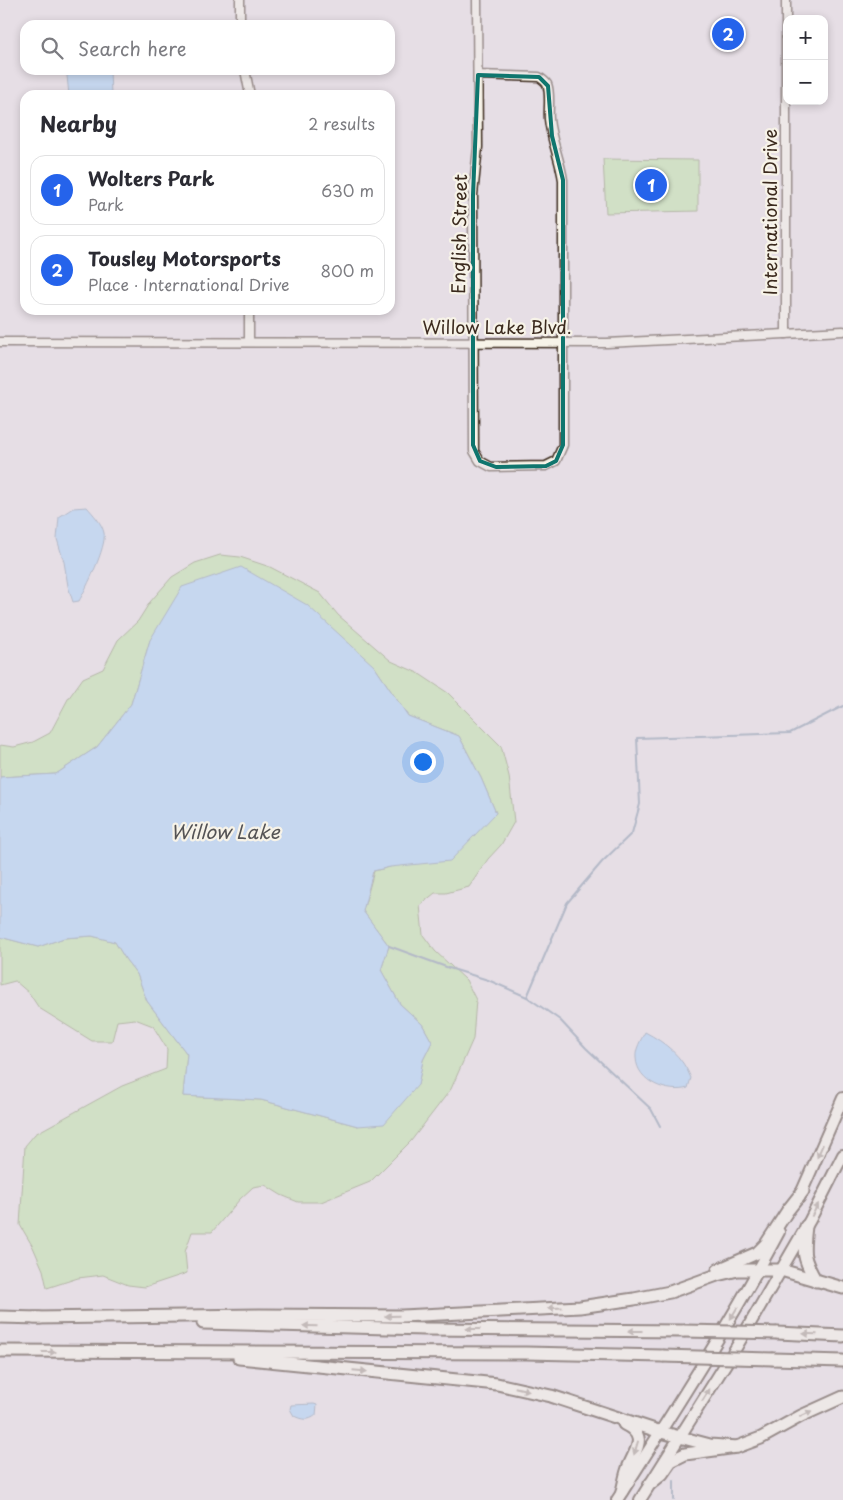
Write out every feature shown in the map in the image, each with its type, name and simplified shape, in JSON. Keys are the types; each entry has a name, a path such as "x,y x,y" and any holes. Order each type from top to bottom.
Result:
{"highway":[{"path":"634,1300 707,1275 757,1253 766,1244 802,1191"},
{"path":"806,1226 804,1250 806,1264 816,1281"},
{"path":"34,1318 259,1315 402,1316 580,1307 634,1300 670,1292 738,1270 781,1270 843,1288"},
{"path":"0,1317 425,1329 684,1331 843,1336"},
{"path":"0,1351 526,1353 843,1361"},
{"path":"208,1353 272,1362 497,1384 551,1396 661,1432 710,1445 737,1447"},
{"path":"650,1484 662,1474 671,1461 685,1454 737,1447 761,1438 801,1416 843,1397"},
{"path":"593,1409 628,1426 635,1431 638,1437 638,1448 627,1470 619,1496"}],"main road":[{"path":"619,1496 661,1432 758,1271 802,1191 843,1098"},
{"path":"640,1500 737,1346 806,1226 843,1155"}],"street":[{"path":"240,0 240,20"},
{"name":"English Street","path":"477,0 477,160 473,195 473,445 474,451 484,464 496,468 546,466 556,461 563,445 563,343"},
{"name":"International Drive","path":"786,0 786,334"},
{"path":"246,75 249,90"},
{"path":"478,76 539,76 548,86 552,136 563,180 563,343"},
{"path":"249,315 249,342"},
{"name":"Willow Lake Blvd.","path":"0,342 563,343 843,331"}],"highlighted area":[{"path":"478,75 539,77 548,86 552,136 563,180 563,445 556,461 546,466 496,467 480,461 473,445 473,195"}],"green space":[{"path":"603,159 698,160 698,211 606,213"},
{"path":"220,555 240,557 270,567 320,593 338,615 391,661 418,673 448,693 501,746 509,776 514,822 501,845 488,859 469,887 446,893 435,893 420,905 423,935 435,951 466,980 476,1000 473,1039 451,1089 411,1141 370,1182 321,1202 298,1202 281,1195 265,1185 253,1187 240,1199 212,1232 192,1232 185,1252 187,1273 145,1287 128,1285 103,1275 78,1278 47,1288 43,1270 33,1247 20,1225 25,1146 35,1134 122,1086 166,1069 167,1049 153,1026 135,1019 117,1021 112,1041 92,1041 39,1008 29,993 15,981 0,985 0,937 38,947 64,938 92,936 115,942 137,974 147,1001 187,1054 183,1096 261,1100 358,1126 418,1085 423,1060 432,1042 422,1024 400,1004 381,970 389,946 363,911 374,871 390,867 496,813 481,778 459,736 408,716 374,666 150,640 131,704 97,747 56,774 0,777 0,745 14,747 33,742 50,733 68,699 83,678 103,669 118,640 138,621 150,602 172,577 195,563"}],"water":[{"path":"110,75 111,90 68,90 67,76"},
{"path":"87,507 101,526 104,539 99,557 86,587 79,601 73,602 57,539 59,517 73,508"},
{"name":"Willow Lake","path":"241,567 307,605 374,666 408,716 459,736 481,778 496,813 450,861 390,867 373,871 363,911 389,946 381,970 400,1004 422,1024 432,1042 423,1060 418,1085 384,1124 358,1126 261,1100 183,1096 187,1054 147,1001 137,974 115,942 92,936 64,938 38,947 0,937 0,777 56,774 97,747 131,704 150,640 182,587"},
{"path":"645,1032 660,1041 683,1063 691,1078 688,1088 672,1089 663,1087 648,1080 642,1074 638,1066 636,1051"},
{"path":"291,1405 317,1405 316,1415 308,1419 294,1416 290,1409"}],"waterway":[{"path":"527,997 567,903 602,862 632,833 640,804 637,738 790,733 843,706"},
{"path":"389,946 488,980 527,997 560,1020 586,1048 651,1109 660,1126"},
{"path":"674,1481 674,1500"}],"place":[{"name":"Tousley Motorsports","path":"728,34"},
{"name":"Wolters Park","path":"651,185"}]}
